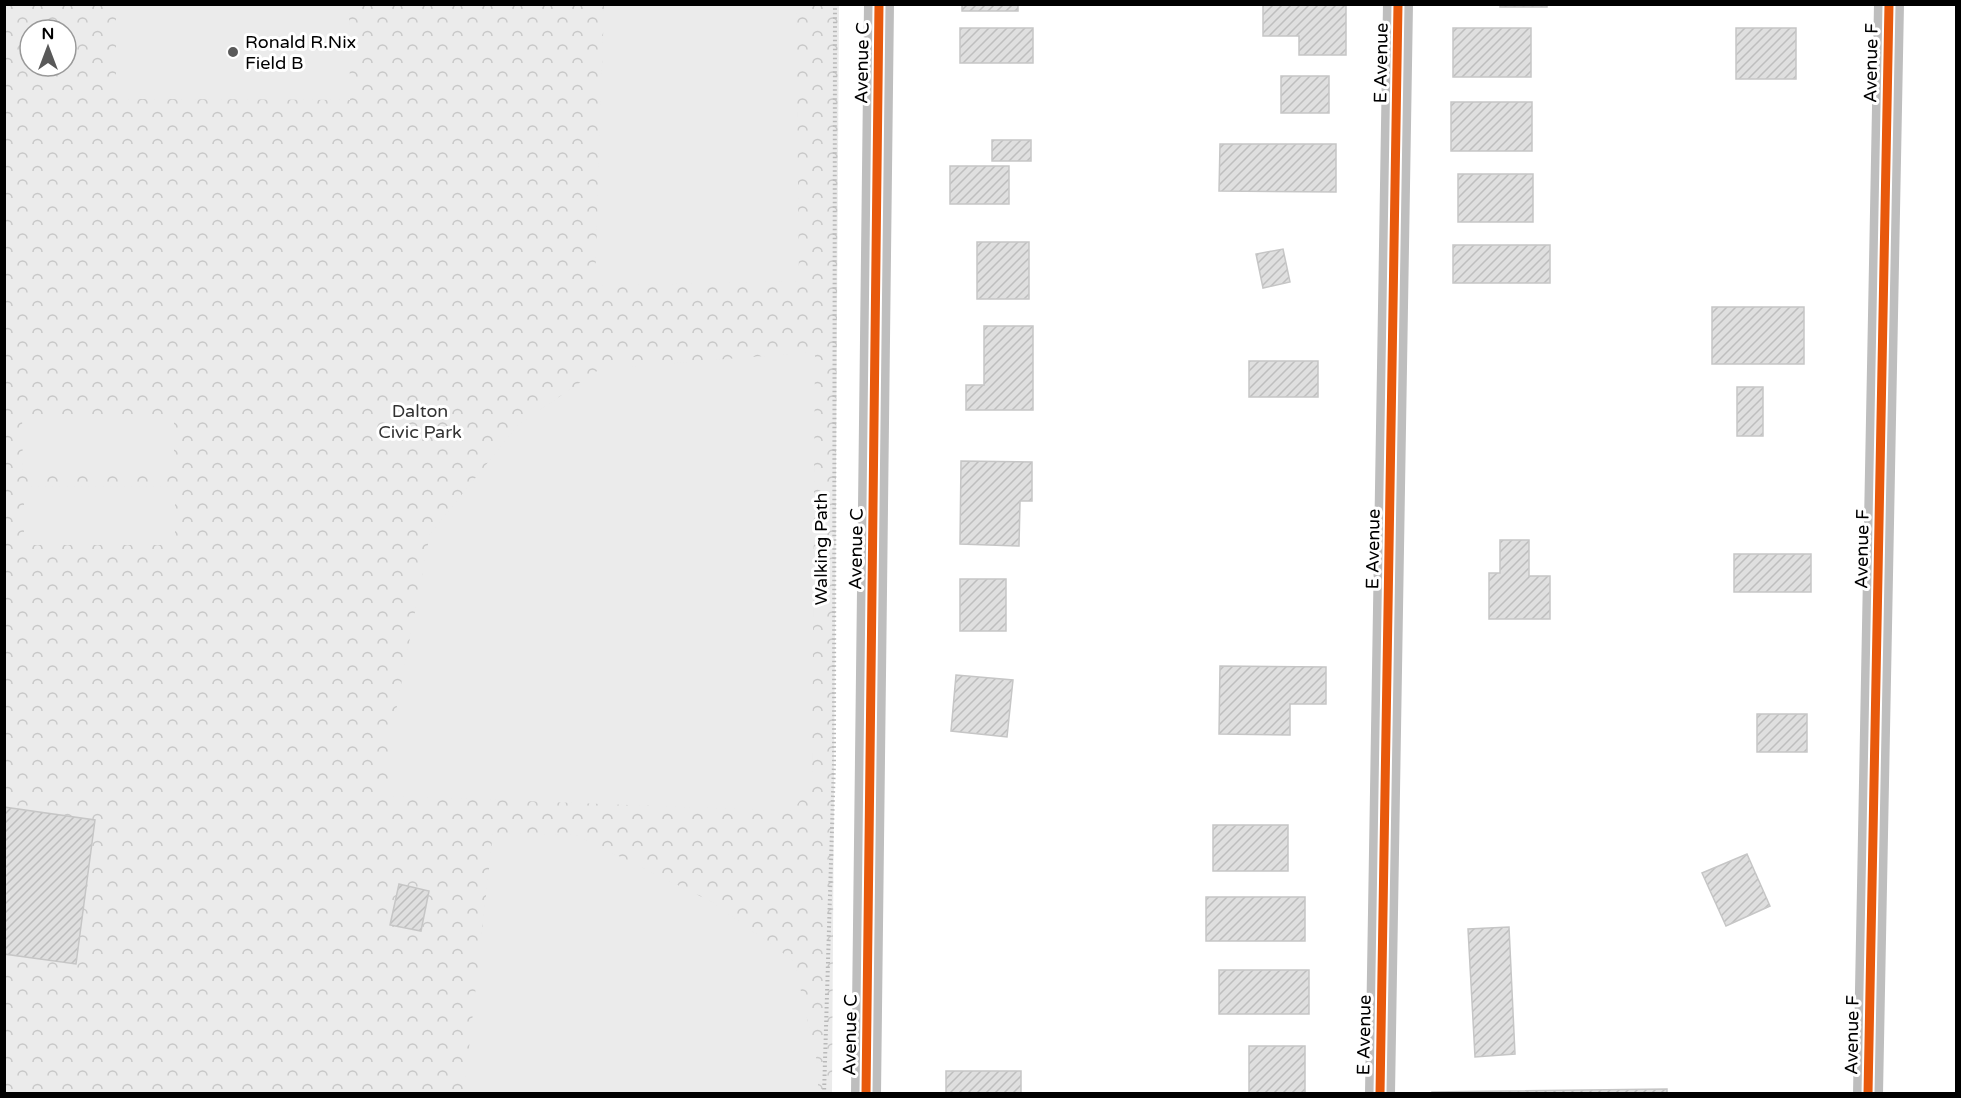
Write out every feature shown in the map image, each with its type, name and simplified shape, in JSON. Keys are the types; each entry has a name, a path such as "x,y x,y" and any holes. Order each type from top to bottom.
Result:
{"street":[{"name":"Avenue C","path":"866,1094 879,4"},
{"name":"E Avenue","path":"1380,1094 1398,4"},
{"name":"Avenue F","path":"1868,1094 1889,4"}],"green space":[{"name":"Dalton Civic Park","path":"5,5 839,5 832,1093 5,1094"},
{"name":"Ronald R.Nix Field B","path":"116,5 349,5 350,100 116,99"},
{"path":"604,5 796,5 799,281 595,286"},
{"path":"815,352 812,785 792,811 391,796 391,737 430,534 519,424 600,369"},
{"path":"22,416 174,416 174,475 23,475"},
{"path":"175,486 175,545 24,545 24,487"},
{"path":"493,833 576,835 712,902 794,961 818,1066 818,1093 464,1093"}],"building":[{"path":"962,4 1018,4 1018,11 962,11"},
{"path":"1263,4 1346,4 1346,55 1299,55 1299,36 1263,36"},
{"path":"1500,4 1547,4 1547,7 1500,7"},
{"path":"960,28 1033,28 1033,63 960,63"},
{"path":"1453,28 1531,28 1531,77 1453,77"},
{"path":"1736,28 1796,28 1796,79 1736,79"},
{"path":"1281,76 1329,76 1329,113 1281,113"},
{"path":"1451,102 1532,102 1532,151 1451,151"},
{"path":"992,140 1031,140 1031,161 992,161"},
{"path":"1220,144 1336,144 1336,192 1219,191"},
{"path":"950,166 1009,166 1009,204 950,204"},
{"path":"1458,174 1533,174 1533,222 1458,222"},
{"path":"977,242 1029,242 1029,299 977,299"},
{"path":"1453,245 1550,245 1550,283 1453,283"},
{"path":"1283,249 1290,282 1263,288 1256,254"},
{"path":"1712,307 1804,307 1804,364 1712,364"},
{"path":"984,326 1033,326 1033,410 966,410 966,385 984,385"},
{"path":"1249,361 1318,361 1318,397 1249,397"},
{"path":"1737,387 1763,387 1763,436 1737,436"},
{"path":"961,461 1032,462 1032,501 1020,501 1019,546 960,544"},
{"path":"1500,540 1529,540 1529,576 1550,576 1550,619 1489,619 1489,573 1500,573"},
{"path":"1734,554 1811,554 1811,592 1734,592"},
{"path":"960,579 1006,579 1006,631 960,631"},
{"path":"1220,666 1326,667 1326,704 1290,704 1290,735 1219,734"},
{"path":"956,675 1013,680 1007,737 951,731"},
{"path":"1757,714 1807,714 1807,752 1757,752"},
{"path":"4,807 95,820 76,964 4,954"},
{"path":"1213,825 1288,825 1288,871 1213,871"},
{"path":"1747,854 1770,906 1726,926 1702,873"},
{"path":"399,884 429,891 421,931 390,925"},
{"path":"1206,897 1305,897 1305,941 1206,941"},
{"path":"1509,927 1515,1054 1475,1057 1468,929"},
{"path":"1219,970 1309,970 1309,1014 1219,1014"},
{"path":"1249,1046 1305,1046 1305,1094 1249,1094"},
{"path":"946,1071 1021,1071 1021,1094 946,1094"},
{"path":"1667,1089 1667,1094 1432,1094 1432,1092"}],"cycle path":[{"path":"866,1094 879,4"},
{"path":"1380,1094 1398,4"},
{"path":"1868,1094 1889,4"}],"place":[{"name":"Ronald R.Nix Field B","path":"233,52"}]}
